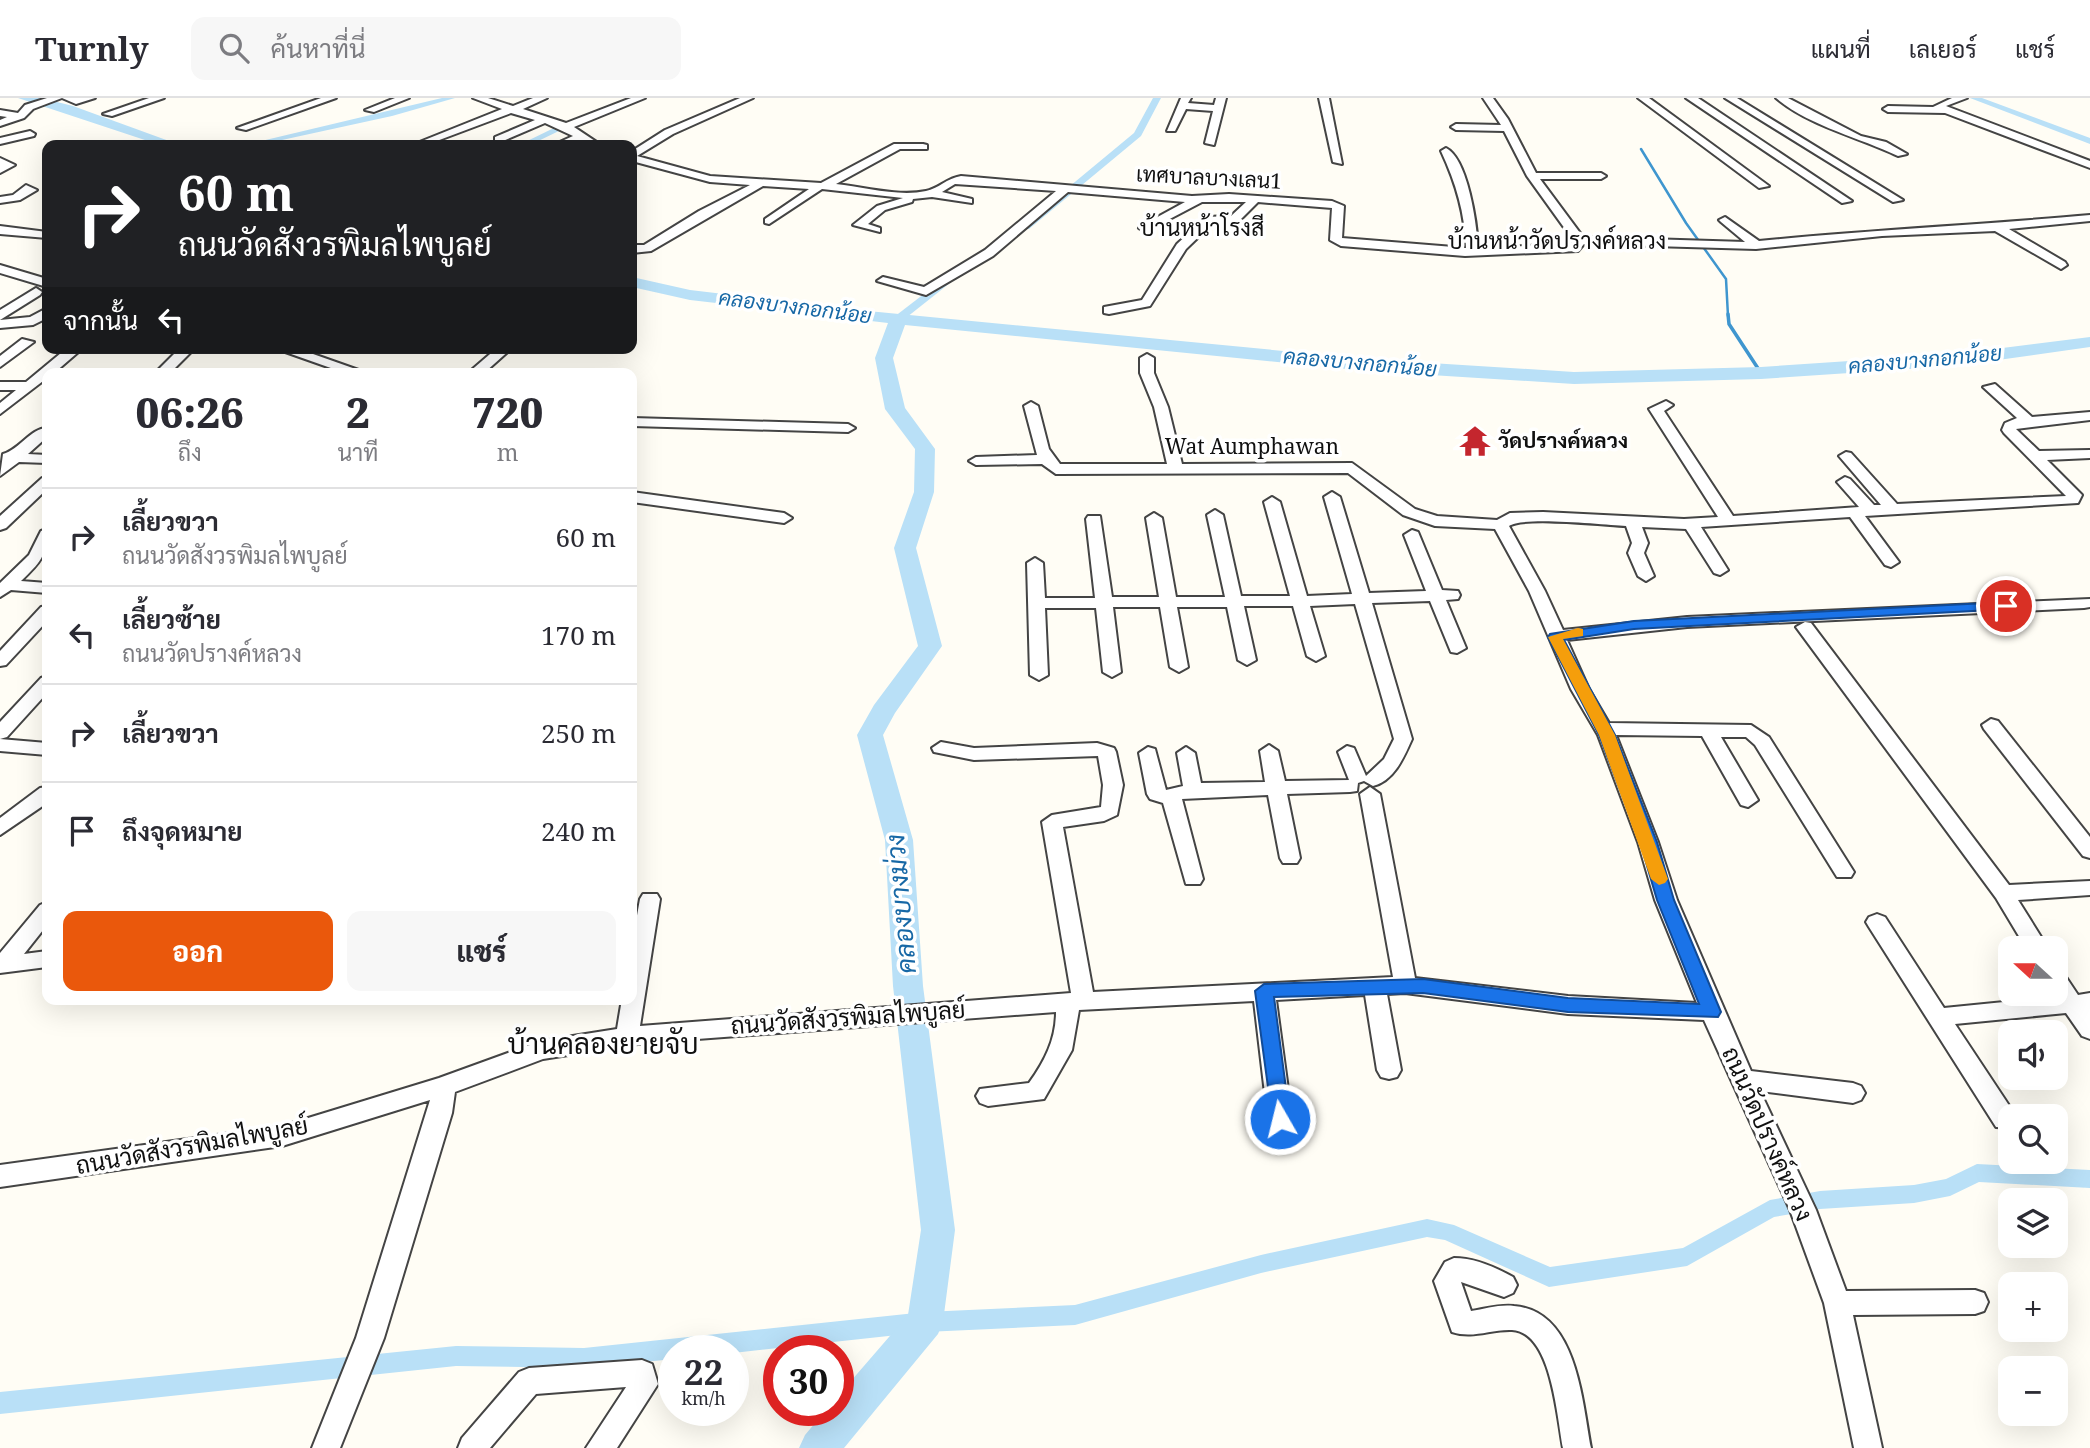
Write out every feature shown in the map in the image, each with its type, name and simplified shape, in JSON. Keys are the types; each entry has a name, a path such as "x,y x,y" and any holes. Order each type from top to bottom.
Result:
{"street":[{"path":"0,123 20,116 29,107 57,98"},
{"path":"67,98 76,102 90,98"},
{"path":"108,114 159,98"},
{"path":"243,128 331,98"},
{"path":"285,114 337,98"},
{"path":"370,110 404,98"},
{"path":"478,98 558,124 585,140"},
{"path":"435,140 542,98"},
{"path":"499,139 640,98"},
{"path":"637,153 669,132 748,98"},
{"path":"1324,98 1338,162"},
{"path":"1488,98 1532,176 1579,240"},
{"path":"1643,98 1763,186"},
{"path":"1691,98 1846,201"},
{"path":"1730,98 1897,200"},
{"path":"1781,98 1857,138 1882,144 1902,154"},
{"path":"1888,109 1939,107 1962,98"},
{"path":"1171,129 1184,102 1220,103 1209,143"},
{"path":"1939,107 2090,164"},
{"path":"0,113 20,116"},
{"path":"1456,127 1507,128"},
{"path":"0,141 30,134"},
{"path":"571,140 579,137"},
{"path":"769,221 821,186 898,146 923,147"},
{"path":"1446,151 1458,175 1471,219 1474,251"},
{"name":"เทศบาลบางเลน1","path":"637,158 666,169 710,179 821,186 900,195 932,194 951,181 961,179 1199,199 1255,199 1336,205 1339,213 1336,238 1339,242 1403,241 1474,251 1570,248 1578,247 1579,240 1706,246 1756,245 1847,235 1997,227 2090,218"},
{"path":"0,161 10,164 0,170"},
{"path":"1532,176 1601,176"},
{"path":"637,249 647,248 703,213 759,184"},
{"path":"0,201 16,198 32,190 26,188"},
{"path":"883,281 926,291 989,253 1071,189"},
{"path":"932,194 968,201"},
{"path":"876,230 859,225 881,208 915,196"},
{"path":"1145,228 1199,199"},
{"path":"1109,310 1146,303 1188,238 1210,219 1234,220 1255,199"},
{"path":"1725,220 1756,245"},
{"path":"1997,227 2061,265"},
{"path":"0,230 42,234"},
{"path":"30,233 4,260 42,280"},
{"path":"0,316 36,292"},
{"path":"0,324 33,321 42,315"},
{"path":"0,363 27,342"},
{"path":"50,368 68,354"},
{"path":"167,368 182,354"},
{"path":"300,354 345,368"},
{"path":"326,362 337,354"},
{"path":"481,368 498,354"},
{"path":"1147,358 1147,373 1161,407 1176,469"},
{"path":"0,411 42,374"},
{"path":"0,386 27,386"},
{"path":"1990,387 2028,421"},
{"path":"1666,405 1656,409 1729,522"},
{"path":"659,424 666,406"},
{"path":"976,461 1046,459 1036,435 1031,406"},
{"path":"2090,416 2014,423 2010,430 2072,492 2090,491"},
{"path":"637,422 848,428"},
{"path":"0,471 8,457 42,433"},
{"path":"2036,456 2090,454"},
{"path":"1846,456 1893,509"},
{"path":"8,457 42,459"},
{"name":"Wat Aumphawan","path":"1046,459 1048,464 1064,470 1352,468 1409,512 1435,521 1500,525 1510,518 1543,517 1633,523 1729,522 2073,499 2075,498 2072,492"},
{"path":"1845,482 1891,562"},
{"path":"0,525 42,486"},
{"path":"1148,754 1157,793 1171,796 1193,790 1363,784 1392,762 1403,739 1332,497"},
{"path":"637,498 784,518"},
{"path":"1272,502 1316,656"},
{"path":"1215,515 1247,660"},
{"path":"1154,518 1179,667"},
{"path":"1094,519 1101,601 1112,672"},
{"path":"1633,523 1640,543 1636,553 1646,576"},
{"path":"1691,524 1720,570"},
{"name":"ถนนวัดปรางค์หลวง","path":"1500,525 1537,591 1555,637 1604,729 1648,842 1666,900 1712,1012 1803,1210 1837,1303 1868,1448"},
{"path":"1412,535 1444,595 1457,648"},
{"path":"3,589 36,557 42,544"},
{"path":"1035,563 1039,675"},
{"path":"3,589 42,588"},
{"path":"1038,603 1300,601 1444,595"},
{"path":"1555,637 1603,628 1687,622 2084,603"},
{"path":"0,661 7,646 42,615"},
{"path":"1805,627 2003,893 2030,936"},
{"path":"0,733 42,687"},
{"path":"1991,725 2090,851"},
{"path":"1604,729 1741,729 1756,734 1844,872"},
{"path":"1707,729 1748,800"},
{"path":"0,745 42,749"},
{"path":"941,748 974,754 1097,749 1107,752 1113,785 1110,810 1104,814 1052,822 1075,1002 1057,1060 1036,1092 988,1096"},
{"path":"1269,751 1290,858"},
{"path":"1186,752 1193,790"},
{"path":"1347,752 1363,784 1405,985"},
{"path":"1171,796 1193,879"},
{"path":"8,822 42,797"},
{"path":"2003,893 2090,888"},
{"path":"638,941 650,900"},
{"path":"1,965 42,916"},
{"path":"1877,922 1998,1109"},
{"path":"1,965 42,960"},
{"name":"ถนนวัดสังวรพิมลไพบูลย์","path":"0,1176 282,1136 444,1086 541,1050 627,1036 1075,1002 1405,985 1568,1005 1712,1012"},
{"path":"1374,986 1389,1070"},
{"path":"1264,991 1280,1119"},
{"path":"1939,1017 2080,1003 2090,1030"},
{"path":"627,1036 631,1005"},
{"path":"1743,1079 1853,1093"},
{"path":"326,1448 341,1417 370,1338 440,1113 444,1086"},
{"path":"1504,1285 1485,1275 1461,1270 1454,1270 1447,1281 1462,1323 1519,1318 1544,1335 1565,1378 1577,1448"},
{"path":"1837,1303 1975,1302"},
{"path":"472,1448 529,1381 642,1373 644,1384 600,1448"}],"waterway":[{"name":"คลองบางกอกน้อย","path":"25,98 68,109 158,140"},
{"path":"271,140 392,114 451,98"},
{"path":"1026,227 1138,134 1157,98"},
{"path":"1974,98 2090,141"},
{"path":"534,140 559,129"},
{"path":"1641,149 1686,223 1726,279 1728,316"},
{"path":"898,319 950,279"},
{"name":"คลองบางกอกน้อย","path":"637,283 690,295 868,316 1367,365 1574,378 1761,373 1955,360 2090,342"},
{"path":"1728,314 1729,324 1761,373"},
{"name":"คลองบางม่วง","path":"819,1448 925,1322 938,1230 908,986 899,840 870,735 883,711 930,646 905,548 924,492 925,449 895,409 884,358 898,319"},
{"path":"0,1403 456,1356 584,1358 925,1322 1075,1315 1261,1264 1427,1228 1447,1231 1549,1277 1687,1257 1770,1209 1820,1200 1914,1194 1950,1187 1977,1173 2090,1179"}],"slow traffic":[{"path":"1578,632 1555,637 1580,689 1607,735 1648,842 1659,879"}],"place":[{"name":"วัดปรางค์หลวง","path":"1475,441"}],"district":[{"name":"บ้านหน้าโรงสี","path":"1202,228"},
{"name":"บ้านหน้าวัดปรางค์หลวง","path":"1557,241"},
{"name":"บ้านคลองยายจับ","path":"603,1044"}],"route":[{"path":"1280,1119 1264,991 1405,985 1568,1005 1712,1012 1666,900 1648,842 1607,735 1580,689 1555,637 1634,625 1808,614 2006,606"}]}
